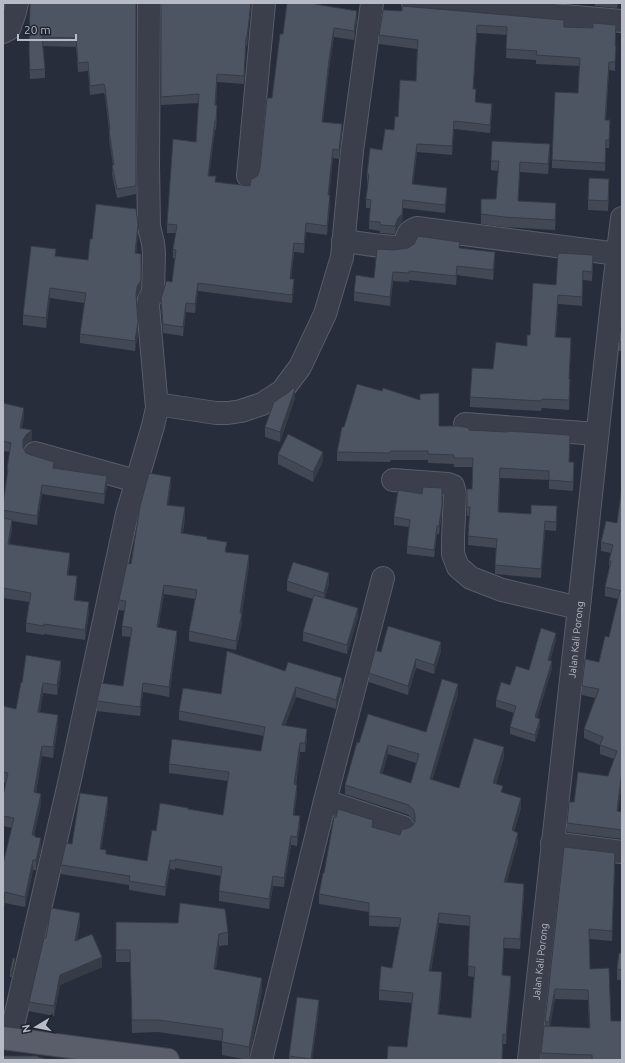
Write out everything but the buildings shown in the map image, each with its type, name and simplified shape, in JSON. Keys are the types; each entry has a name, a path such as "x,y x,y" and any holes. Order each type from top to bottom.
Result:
{"main road":[{"path":"6,1038 168,1060"}],"street":[{"path":"3,32 9,29 17,3"},
{"path":"149,3 149,227 153,243 154,260 153,294 149,299 148,306 155,417"},
{"path":"248,176 264,3"},
{"path":"6,1038 70,779 127,514 155,417 163,406 216,413 228,413 241,411 262,404 282,391 300,367 326,314 342,258 352,151 372,3"},
{"path":"413,3 622,20"},
{"path":"343,241 400,247 404,245 407,234 411,230 418,228 620,238"},
{"name":"Jalan Kali Porong","path":"529,1060 597,434 620,238"},
{"path":"465,424 597,434"},
{"path":"35,453 136,481"},
{"path":"393,480 448,484 454,486 456,494 453,554 458,567 471,578 502,590 579,608"},
{"path":"261,1060 325,801 383,578"},
{"path":"325,801 403,827"},
{"path":"552,843 622,852"}]}
